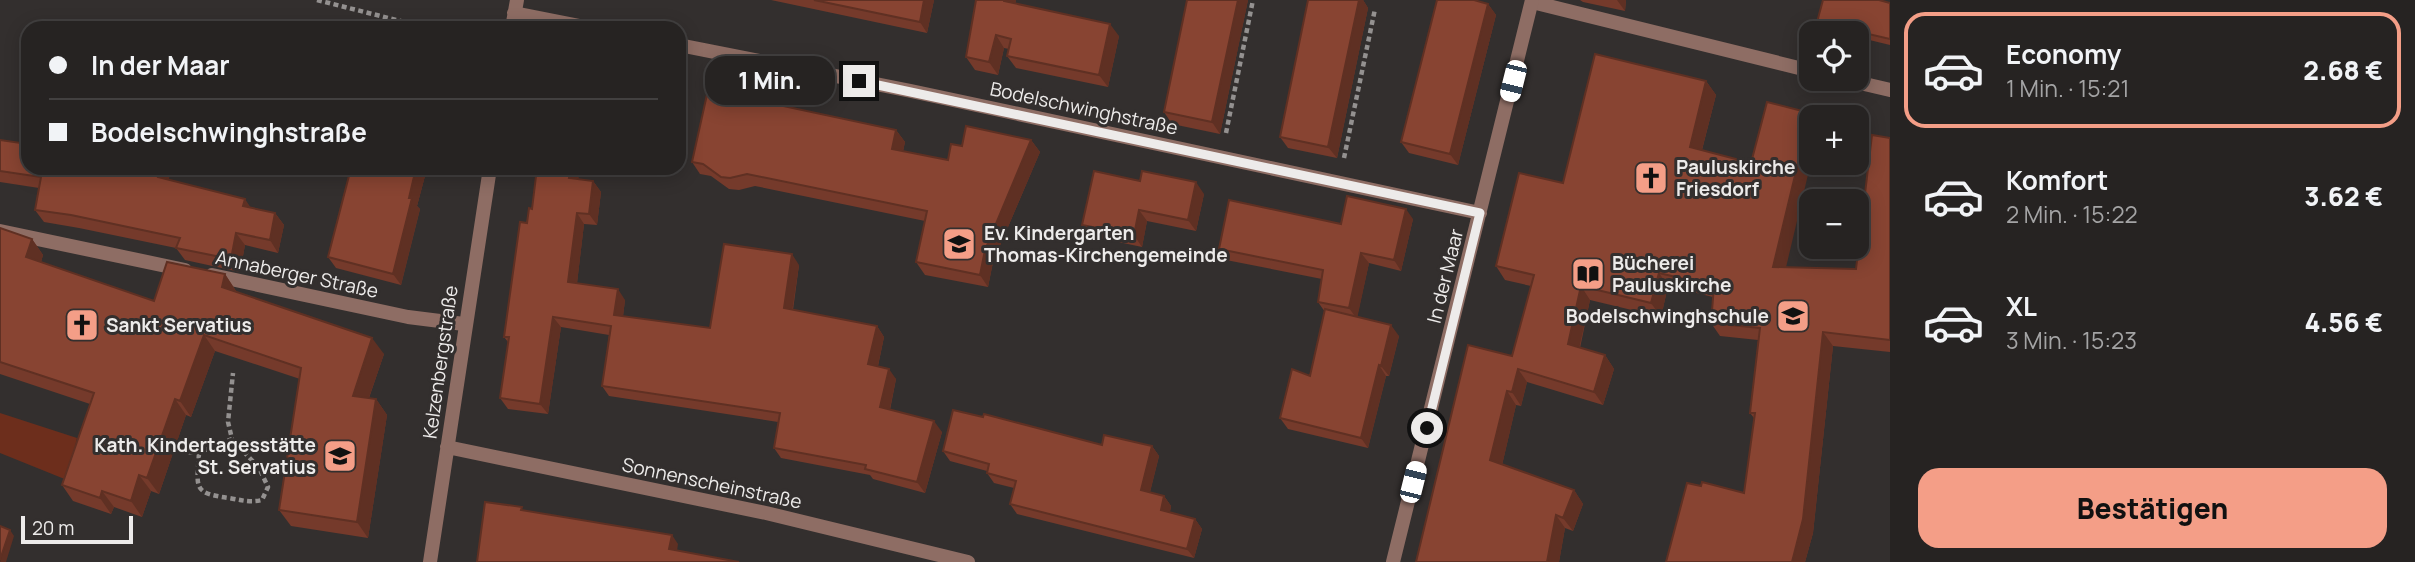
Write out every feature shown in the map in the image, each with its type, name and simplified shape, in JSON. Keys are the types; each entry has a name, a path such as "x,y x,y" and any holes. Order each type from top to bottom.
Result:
{"street":[{"path":"1532,1 1799,68"},
{"name":"In der Maar","path":"1393,562 1532,1"},
{"path":"514,14 552,21"},
{"name":"Bodelschwinghstraße","path":"686,47 911,91 1480,213"},
{"path":"1869,85 1890,90"},
{"name":"Kelzenbergstraße","path":"430,562 464,324 489,175"},
{"name":"Annaberger Straße","path":"0,230 408,317 464,324"},
{"name":"Sonnenscheinstraße","path":"447,447 766,513 968,562"}],"path":[{"path":"317,0 400,21"},
{"path":"1221,158 1253,0"},
{"path":"1339,183 1375,9"},
{"path":"199,453 198,484 202,492 251,502 262,500 268,487 264,475 232,439 228,422 233,373"},
{"path":"163,446 189,454 199,453 232,439"}],"shaded area":[{"path":"0,413 77,438 67,480 0,453"}],"building":[{"path":"814,0 924,0 920,22"},
{"path":"976,0 1004,0 1110,24 1099,75 1007,56 1011,39 996,35 989,62 966,57"},
{"path":"1187,0 1238,0 1212,122 1164,112"},
{"path":"1308,0 1359,0 1328,147 1280,137"},
{"path":"1437,0 1474,0 1488,4 1450,154 1401,142"},
{"path":"1823,0 1879,0 1890,3 1890,39 1869,34 1869,21 1817,21"},
{"path":"1595,54 1706,81 1690,147 1751,163 1767,102 1799,110 1799,159 1773,267 1856,269 1857,259 1869,259 1869,189 1866,189 1872,135 1890,138 1890,340 1823,332 1803,519 1792,562 1666,562 1687,483 1701,486 1702,482 1744,493 1755,413 1750,413 1760,328 1711,323 1714,286 1659,273 1651,303 1581,286 1568,344 1605,355 1594,392 1518,369 1512,392 1507,391 1490,460 1574,490 1563,518 1556,515 1547,562 1416,562 1468,345 1512,356 1534,275 1496,266 1519,173 1563,183"},
{"path":"708,90 896,130 892,149 948,160 951,144 962,146 966,126 1031,140 985,250 980,275 916,262 927,211 747,174 721,177 703,164 692,162"},
{"path":"0,140 21,143 21,174 0,171"},
{"path":"1094,171 1140,181 1142,171 1196,182 1188,220 1139,210 1134,235 1082,225"},
{"path":"27,175 158,175 245,199 243,206 275,213 270,240 236,233 231,259 176,248 180,238 35,210 41,177"},
{"path":"349,175 414,175 409,198 412,198 393,274 328,257"},
{"path":"536,175 570,175 569,178 593,181 589,214 577,213 568,282 618,289 614,315 710,328 724,244 792,254 784,308 877,326 868,364 889,369 880,407 934,421 917,482 865,469 866,465 774,448 780,413 602,386 611,326 553,317 540,404 500,398 509,337 504,337 520,222 527,223 529,208 532,209"},
{"path":"1347,196 1406,209 1394,260 1361,253 1349,308 1318,302 1323,270 1219,249 1229,200 1341,224"},
{"path":"0,228 32,239 26,257 154,301 167,262 225,274 222,287 372,338 353,396 376,399 357,522 279,510 301,368 204,335 180,401 175,399 147,478 139,475 131,501 102,491 100,498 62,485 94,393 0,362"},
{"path":"1325,309 1391,325 1361,438 1280,418 1292,369 1310,376"},
{"path":"953,410 983,417 984,414 1102,445 1104,435 1152,446 1141,490 1164,496 1161,510 1195,519 1187,549 1010,504 1016,481 987,473 989,464 943,451"},
{"path":"485,502 672,535 669,549 739,562 477,562"},
{"path":"0,526 10,530 0,560"}],"place":[{"name":"Pauluskirche Friesdorf","path":"1651,178"},
{"name":"Ev. Kindergarten Thomas-Kirchengemeinde","path":"959,244"},
{"name":"Bücherei Pauluskirche","path":"1588,274"},
{"name":"Bodelschwinghschule","path":"1793,316"},
{"name":"Sankt Servatius","path":"82,325"},
{"name":"Kath. Kindertagesstätte St. Servatius","path":"340,456"}],"route":[{"path":"859,81 1480,213 1427,428"}]}
